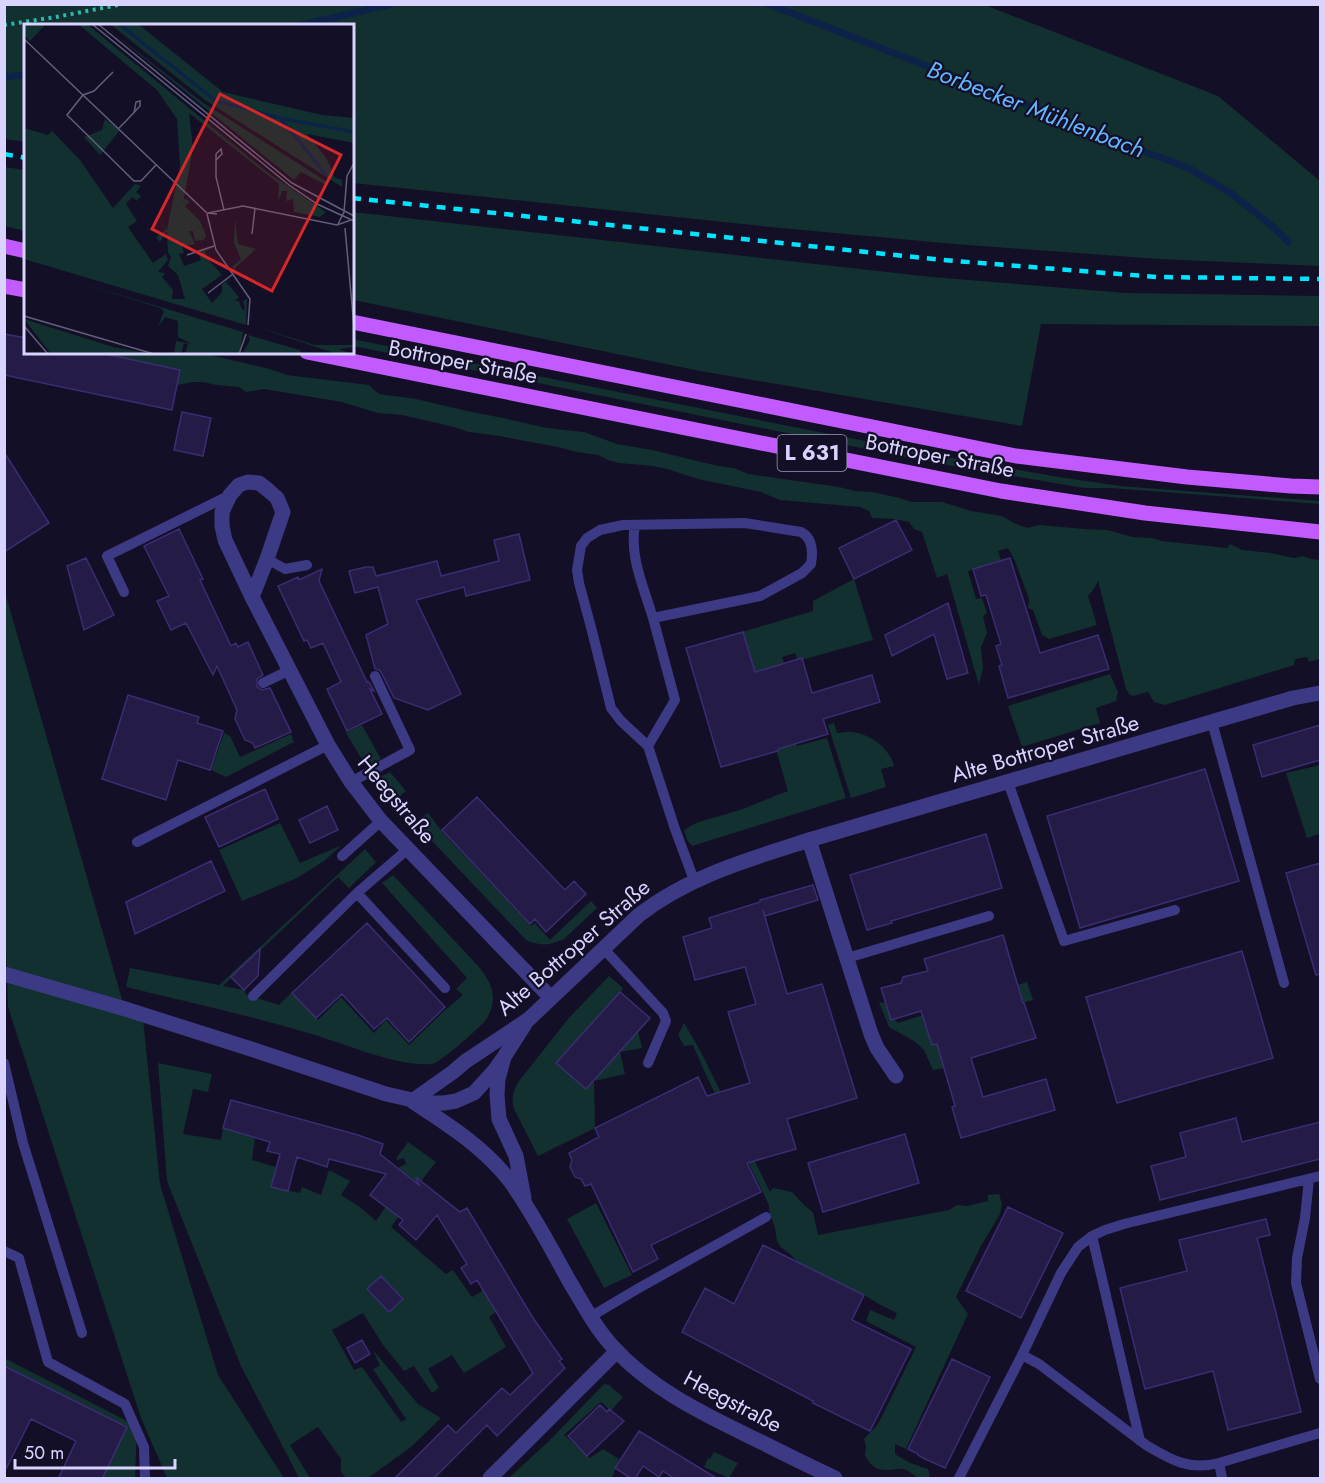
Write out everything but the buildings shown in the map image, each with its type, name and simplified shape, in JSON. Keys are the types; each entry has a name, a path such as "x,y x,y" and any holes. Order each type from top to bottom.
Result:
{"main road":[{"path":"4,246 24,251"},
{"path":"4,286 24,290"},
{"name":"Bottroper Straße","path":"354,322 1016,456 1187,477 1320,487"},
{"name":"Bottroper Straße","path":"317,354 1001,491 1145,513 1320,532"}],"street":[{"path":"230,495 239,485 248,482 259,483 277,498 283,512 252,597"},
{"name":"Heegstraße","path":"230,495 222,512 225,540 328,745 351,782 381,821 550,998"},
{"name":"Alte Bottroper Straße","path":"1293,698 1320,684"},
{"name":"Alte Bottroper Straße","path":"412,1101 528,1019 639,915 658,900 694,880 809,840 1293,698 1320,693"},
{"path":"809,840 877,1048 896,1076"},
{"path":"4,974 122,1008 412,1101 444,1103 468,1096 483,1085 504,1057"},
{"name":"Heegstraße","path":"525,1204 516,1156 501,1123 497,1083 504,1057 528,1019"},
{"name":"Heegstraße","path":"412,1101 445,1122 487,1156 509,1180 590,1317 617,1352 631,1365 687,1404 834,1479"},
{"path":"490,1479 617,1352"}],"lane":[{"path":"124,592 107,556 230,495"},
{"path":"653,618 760,596 802,573 811,564 811,544 807,535 801,532 745,523 623,525 600,530 587,538 581,546 576,570 611,708 621,721 648,746 694,880"},
{"path":"635,525 634,554 675,700 648,746"},
{"path":"267,559 285,569 307,565"},
{"path":"263,683 290,670"},
{"path":"351,782 410,750 375,676"},
{"path":"1212,722 1284,983"},
{"path":"137,842 328,745"},
{"path":"1008,782 1064,941 1175,910"},
{"path":"342,856 381,821"},
{"path":"253,996 357,893 408,849"},
{"path":"357,893 445,988"},
{"path":"847,958 989,916"},
{"path":"603,948 663,1013 666,1021 664,1029 648,1063"},
{"path":"4,1063 23,1143 81,1333"},
{"path":"960,1479 1061,1273 1078,1247 1092,1236 1124,1224 1320,1176"},
{"path":"1309,1179 1305,1218 1297,1258 1296,1283 1320,1379"},
{"path":"590,1317 766,1217"},
{"path":"1092,1236 1140,1441"},
{"path":"4,1251 19,1258 48,1362 126,1404 144,1447 145,1479"},
{"path":"1022,1355 1039,1364 1140,1441 1163,1455 1194,1467 1210,1466 1320,1433"},
{"path":"1220,1463 1222,1479"}],"path":[{"path":"4,25 123,4"}],"green space":[{"path":"5,4 985,5 1218,96 1320,181 1320,266 1159,259 954,244 354,183 354,24 24,24 24,142 5,139"},
{"path":"5,167 24,170 24,231 5,226"},
{"path":"354,212 932,277 1126,293 1320,296 1320,326 1041,324 1022,426 700,371 354,300"},
{"path":"354,339 972,462 1059,477 1120,486 1320,501 1320,504 1084,488 941,464 354,346"},
{"path":"96,354 210,355 287,375 369,385 379,394 416,399 547,428 584,432 617,444 734,468 748,474 873,492 912,502 942,502 971,511 1002,516 1027,528 1039,525 1107,530 1161,541 1227,548 1230,544 1242,550 1294,558 1303,556 1320,560 1320,659 1309,662 1307,657 1295,659 1294,665 1165,705 1154,702 1148,692 1130,695 1126,689 1098,581 1088,596 1097,625 1049,639 1042,635 1033,610 1028,608 1029,599 1008,548 998,551 1001,560 968,571 976,599 982,598 987,613 983,616 987,633 981,647 983,668 979,685 947,574 937,578 922,532 914,529 909,522 872,518 869,511 860,507 780,500 761,492 698,479 667,469 619,463 598,455 469,432 402,415 377,413 342,402 264,389 246,392 239,387 203,382 178,385"},
{"path":"854,579 873,640 798,661 795,653 782,657 785,666 786,711 797,746 827,738 846,798 692,846 684,831 689,827 788,791 742,632 813,611 813,601"},
{"path":"4,589 124,1006 143,1019 160,1184 218,1375 284,1478 167,1478 141,1418 8,1007 4,943"},
{"path":"1110,674 1118,692 1116,701 1096,708 1100,723 1022,747 1008,706"},
{"path":"834,723 837,733 849,732 865,735 888,753 894,766 881,769 886,787 851,798 828,725"},
{"path":"362,725 381,759 366,766 346,733"},
{"path":"224,733 230,736 240,757 291,734 294,742 226,777 211,770"},
{"path":"1320,765 1320,834 1307,838 1286,773"},
{"path":"390,772 406,791 392,803 376,779"},
{"path":"428,813 443,833 531,926 535,923 550,940 591,901 597,908 564,939 545,944 526,940 415,823"},
{"path":"280,823 300,863 342,845 324,861 297,878 242,901 219,850"},
{"path":"365,849 376,862 349,888 338,877 223,986 245,990 245,994 279,1005 292,992 318,1020 341,997 374,1033 386,1020 409,1045 463,995 456,989 467,978 382,883 393,875 479,967 491,986 492,1007 485,1021 443,1058 432,1064 402,1062 285,1026 126,987 130,968 219,985"},
{"path":"609,976 623,988 621,992 650,1018 638,1031 642,1048 620,1052 625,1074 594,1081 595,1128 538,1156 514,1109 514,1091 519,1081 568,1019"},
{"path":"1027,982 1033,1000 928,1031 932,1045 937,1044 944,1068 933,1070 924,1050 914,1041 889,1027 879,1002 886,1003 890,1016 898,1023"},
{"path":"684,1023 701,1052 770,1192 773,1188 792,1192 813,1212 818,1235 949,1210 957,1205 967,1206 988,1201 988,1195 999,1194 1002,1204 1000,1214 956,1297 968,1314 906,1449 895,1444 895,1454 910,1463 928,1469 930,1477 918,1478 903,1469 877,1468 865,1455 864,1439 878,1424 916,1347 866,1321 870,1310 894,1320 897,1314 895,1312 864,1295 854,1296 797,1262 779,1244 769,1205 693,1045 684,1046 678,1035"},
{"path":"158,1063 212,1074 208,1092 193,1089 183,1134 221,1140 223,1128 255,1137 252,1160 276,1167 271,1187 300,1193 302,1187 321,1195 329,1170 350,1181 341,1195 376,1221 391,1199 403,1210 391,1227 446,1274 453,1270 472,1297 496,1283 488,1298 496,1312 489,1317 506,1347 464,1373 452,1355 428,1369 439,1388 432,1393 414,1366 404,1371 383,1345 363,1313 332,1330 354,1370 362,1367 401,1422 406,1419 373,1369 380,1366 373,1350 418,1404 441,1418 411,1447 368,1478 346,1478 341,1472 341,1459 318,1427 290,1445 310,1478 299,1478 241,1366 167,1181"},
{"path":"408,1142 436,1162 418,1185 400,1170 399,1167 406,1164 404,1158 397,1160"},
{"path":"596,1203 632,1275 604,1288 567,1219"},
{"path":"4,1358 137,1426 135,1478 102,1478 127,1427 5,1366"},
{"path":"604,1384 609,1385 623,1397 611,1411 601,1402 564,1435 590,1458 603,1449 619,1459 612,1478 510,1477 550,1440"},
{"path":"714,1452 738,1463 729,1478 704,1467"}],"waterway":[{"path":"306,24 391,4"},
{"name":"Borbecker Mühlenbach","path":"768,4 1190,169 1232,194 1271,225 1288,242"},
{"path":"4,77 24,75"}],"railway":[{"path":"4,154 24,158"},
{"path":"354,198 943,260 1157,277 1320,279"}]}
